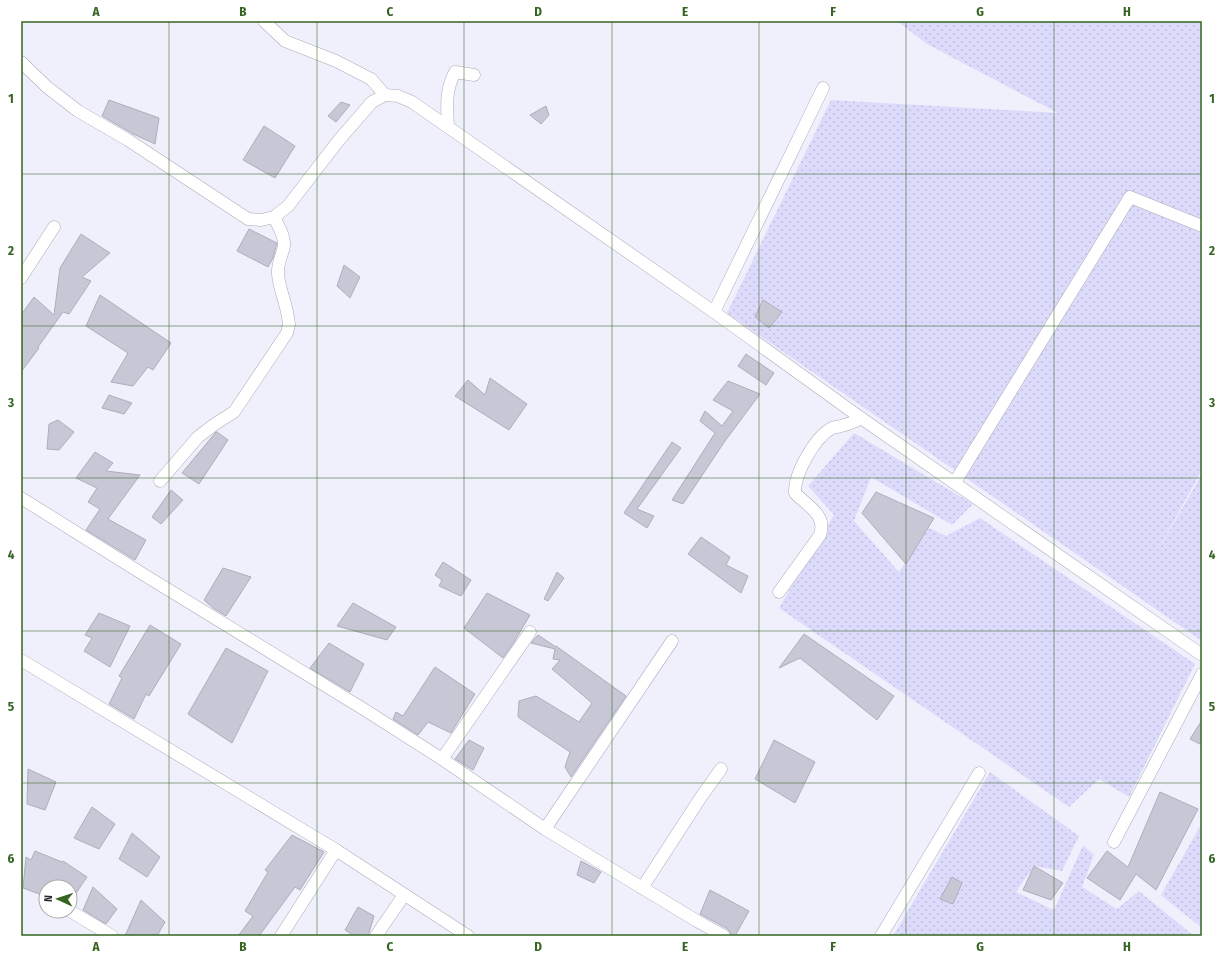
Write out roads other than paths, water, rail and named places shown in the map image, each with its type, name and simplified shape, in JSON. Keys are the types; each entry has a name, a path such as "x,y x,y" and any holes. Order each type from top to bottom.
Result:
{"street":[{"path":"264,21 284,41 336,61 371,79 386,95"},
{"path":"21,62 47,87 78,111 128,140 248,219 261,220 274,217 288,206 372,102 386,95 398,96 412,102 714,312 861,418 1202,655"},
{"path":"448,127 447,96 450,82 455,72 474,75"},
{"path":"714,312 823,88"},
{"path":"954,482 1130,197 1202,226"},
{"path":"160,481 198,437 234,412 287,333 289,324 288,317 278,273 279,261 284,247 284,242 274,217"},
{"path":"21,278 54,227"},
{"path":"780,592 820,535 822,529 821,521 817,512 795,493 798,472 821,436 832,428 855,422 861,418"},
{"path":"21,498 365,710 442,759 545,829 724,936"},
{"path":"442,759 530,632"},
{"path":"545,829 672,640"},
{"path":"21,660 336,850 468,936"},
{"path":"1114,842 1202,674"},
{"path":"642,888 721,768"},
{"path":"881,936 979,773"},
{"path":"281,936 336,850"},
{"path":"376,936 404,895"},
{"path":"78,916 112,936"}]}
